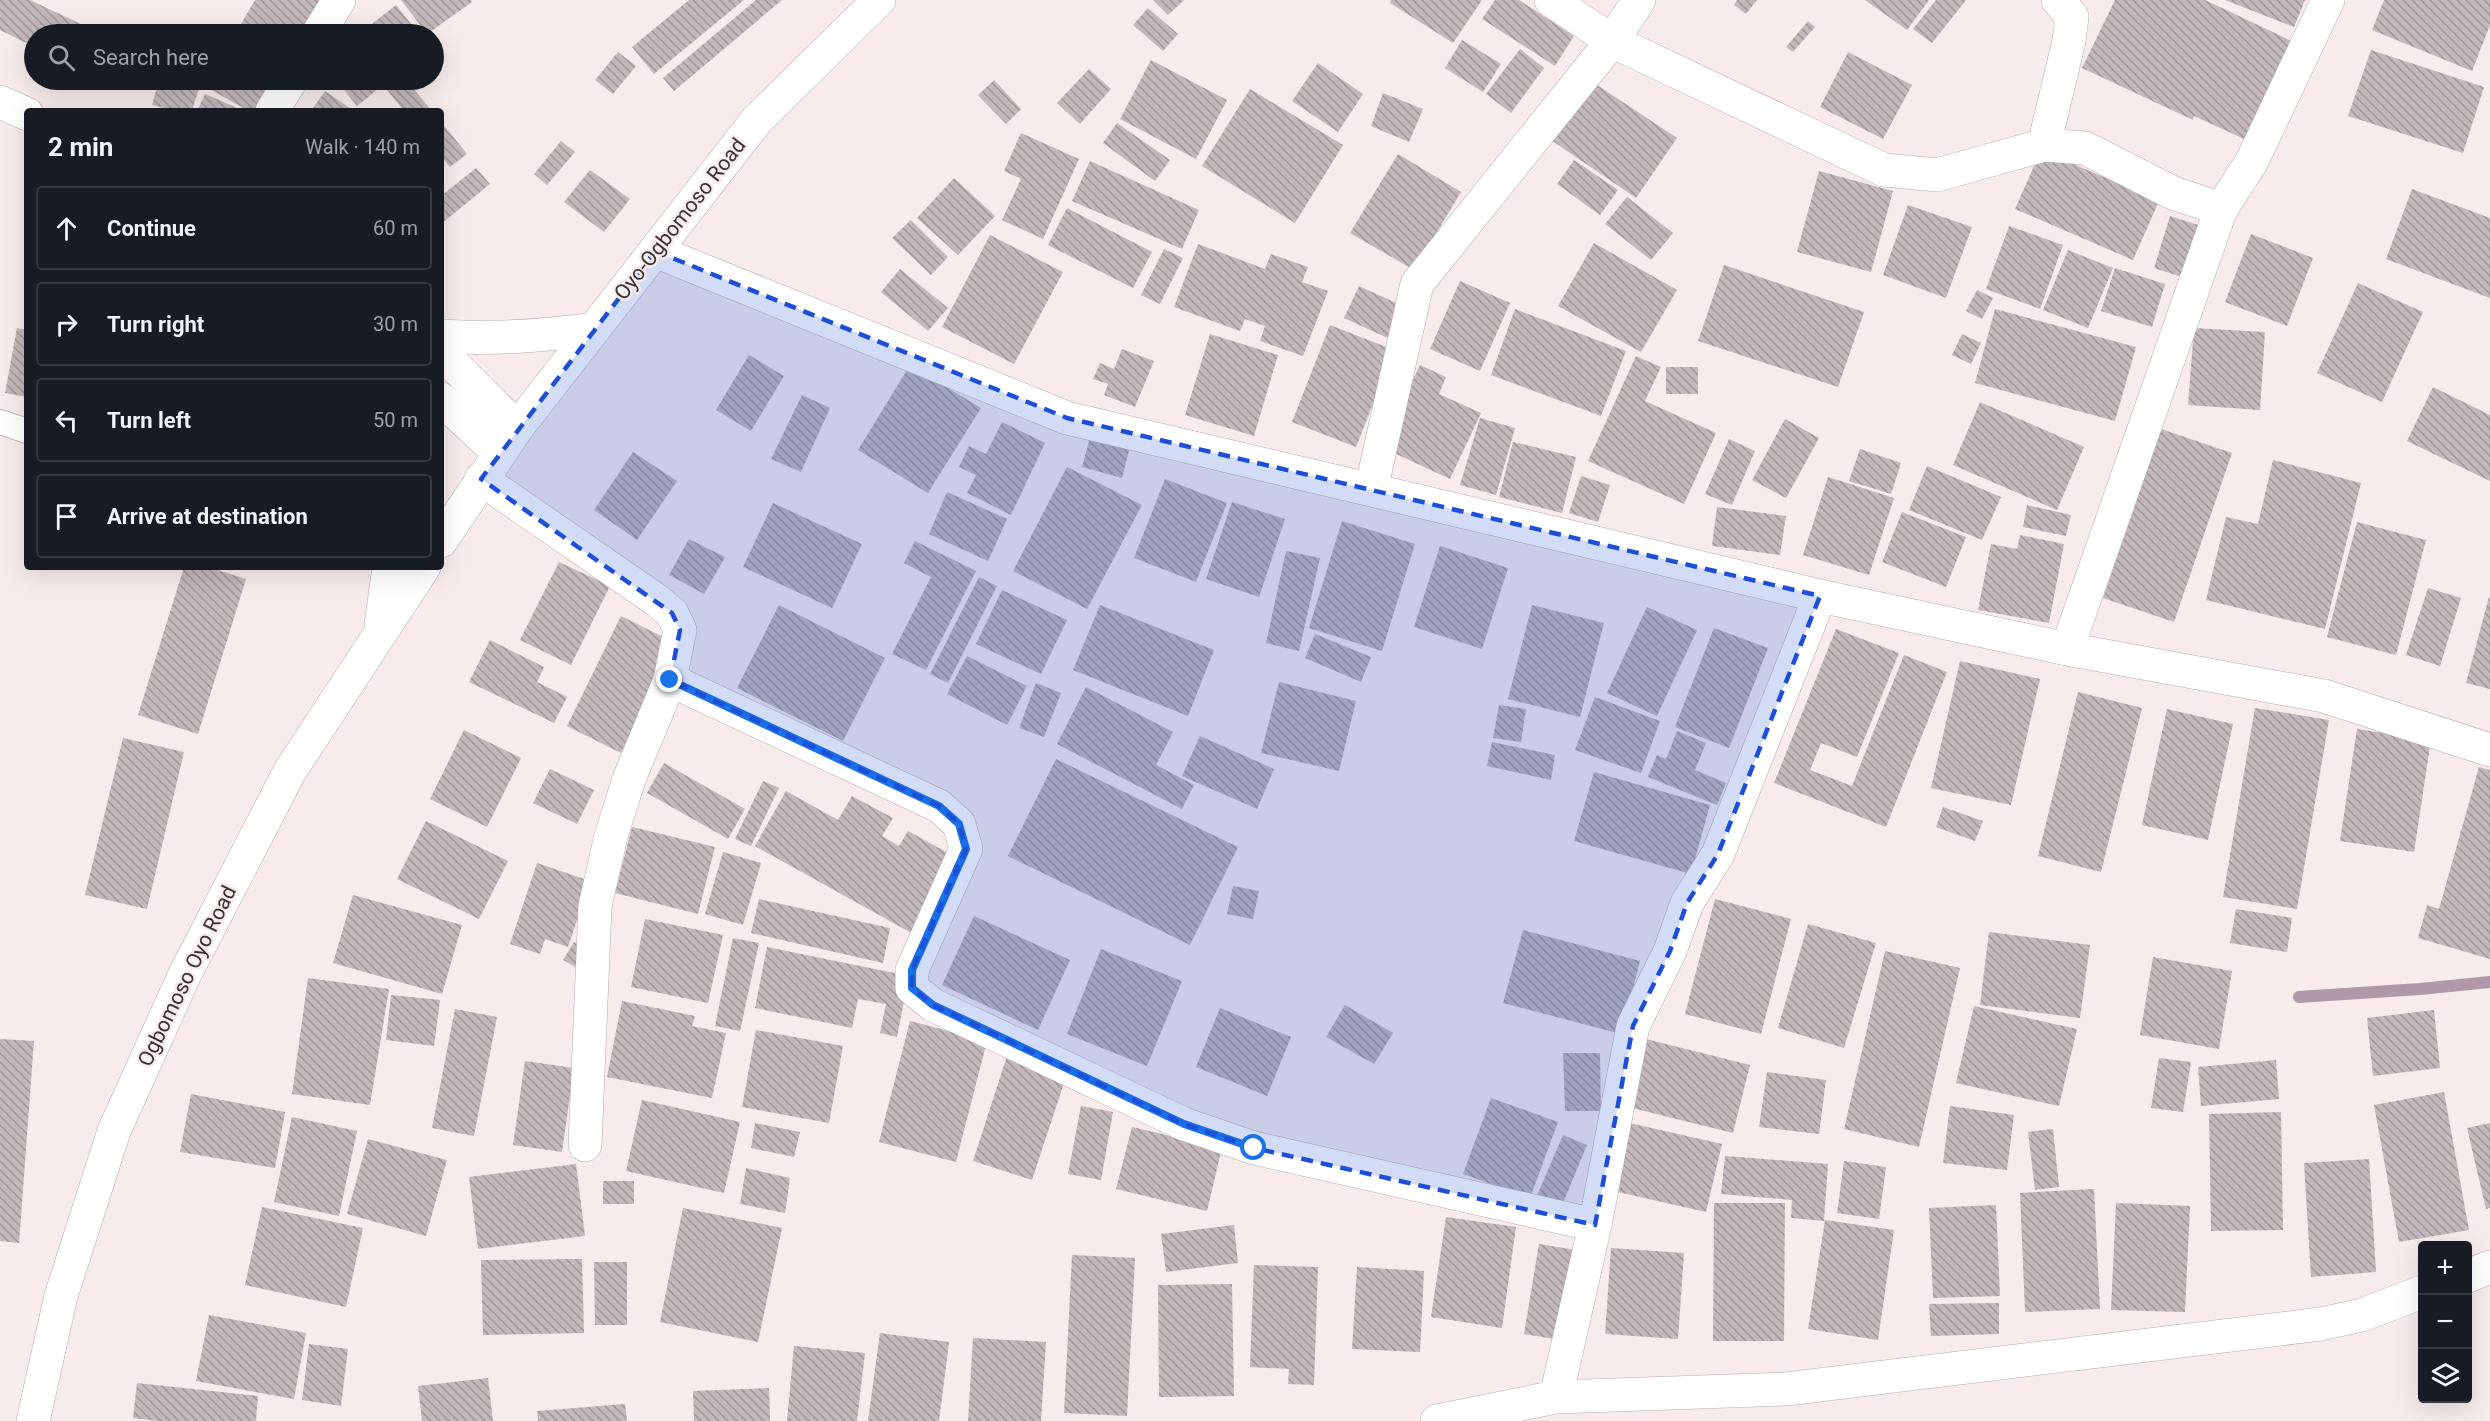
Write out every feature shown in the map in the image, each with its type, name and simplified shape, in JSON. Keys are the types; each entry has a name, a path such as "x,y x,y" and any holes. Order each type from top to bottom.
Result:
{"main road":[{"path":"324,24 339,0"},
{"name":"Oyo-Ogbomoso Road","path":"499,454 593,329 758,120 879,0"},
{"path":"1551,0 1612,41 1884,170 1937,175 2044,145 2085,148 2173,193 2221,208"},
{"path":"1371,490 1417,284 1612,41 1639,0"},
{"path":"2044,145 2069,41 2072,16 2058,0"},
{"path":"2067,649 2221,208 2252,161 2328,0"},
{"path":"274,108 285,90"},
{"path":"0,102 24,113"},
{"path":"655,251 1067,418 1820,596 2067,649 2324,696 2490,750"},
{"path":"444,336 532,337 593,329"},
{"path":"444,357 499,454"},
{"path":"444,402 672,613 680,630 670,680 629,778 611,836 595,906 585,1145"},
{"path":"444,536 499,454"},
{"path":"379,636 389,570"},
{"name":"Ogbomoso Oyo Road","path":"33,1421 61,1296 114,1131 185,974 290,771 422,570"},
{"path":"1556,1397 1595,1225 1633,1026 1670,951 1687,903 1718,854 1820,596"},
{"path":"670,680 939,806 959,824 966,849 912,970 912,988 933,1005 1184,1124 1254,1148 1595,1225"},
{"path":"2472,1274 2490,1267"},
{"path":"1437,1421 1556,1397 1786,1389 2309,1326 2362,1315 2418,1294"}],"lane":[{"path":"0,422 24,430"}],"highlighted area":[{"path":"655,251 1067,418 1820,596 1718,854 1687,903 1670,951 1633,1026 1595,1225 1254,1148 1184,1124 933,1005 912,988 912,970 966,849 959,824 939,806 670,680 680,630 672,613 481,479"}],"building":[{"path":"0,0 30,0 81,24 24,24 24,42 0,30"},
{"path":"255,0 322,0 307,24 241,24"},
{"path":"401,0 471,0 472,2 441,24 419,24"},
{"path":"689,0 744,0 654,74 632,47"},
{"path":"756,0 782,0 674,91 663,78"},
{"path":"1153,0 1184,0 1168,15"},
{"path":"1391,0 1482,0 1453,43 1390,3"},
{"path":"1495,0 1519,0 1574,36 1555,66 1482,19"},
{"path":"1737,0 1757,0 1746,14 1734,5"},
{"path":"1865,0 1929,0 1907,30"},
{"path":"1936,0 1966,0 1932,43 1913,29"},
{"path":"2115,0 2205,0 2302,46 2255,144 2194,116 2193,120 2082,68"},
{"path":"2225,0 2305,0 2294,27"},
{"path":"2384,0 2490,0 2490,25 2472,71 2372,30"},
{"path":"396,5 411,24 372,24"},
{"path":"1148,8 1178,34 1163,51 1133,25"},
{"path":"1808,21 1815,27 1793,52 1786,47"},
{"path":"1462,40 1501,64 1483,92 1445,68"},
{"path":"1520,49 1544,68 1511,113 1486,94"},
{"path":"2371,50 2484,87 2463,153 2348,116"},
{"path":"618,52 636,66 613,94 595,80"},
{"path":"1848,52 1912,85 1883,139 1820,107"},
{"path":"1151,60 1227,100 1196,159 1120,119"},
{"path":"1318,63 1363,94 1338,132 1292,101"},
{"path":"1089,69 1111,89 1080,124 1057,103"},
{"path":"994,80 1021,109 1006,124 978,95"},
{"path":"1591,81 1677,138 1636,198 1551,140"},
{"path":"1250,89 1343,145 1295,223 1202,166"},
{"path":"156,90 198,90 193,108 164,108 152,105"},
{"path":"211,90 268,90 258,108 244,108"},
{"path":"344,90 377,90 357,106"},
{"path":"387,90 414,90 429,108 402,108"},
{"path":"325,91 350,108 313,108"},
{"path":"1383,93 1423,109 1409,142 1371,126"},
{"path":"205,94 237,108 198,108"},
{"path":"1117,123 1170,160 1155,181 1103,143"},
{"path":"444,126 467,154 450,167 444,160"},
{"path":"1021,133 1079,159 1043,239 1002,220 1021,179 1004,171"},
{"path":"561,141 575,152 547,185 534,174"},
{"path":"2041,150 2159,201 2133,260 2015,209"},
{"path":"1398,154 1461,192 1414,270 1350,233"},
{"path":"1574,160 1618,190 1600,215 1557,184"},
{"path":"1090,161 1199,210 1182,249 1072,201"},
{"path":"476,168 490,184 444,222 444,194"},
{"path":"590,170 630,199 604,232 564,202"},
{"path":"1819,171 1893,191 1871,272 1797,252"},
{"path":"954,178 995,216 958,255 917,218"},
{"path":"2412,189 2490,218 2490,298 2386,259"},
{"path":"1627,197 1673,233 1651,260 1605,224"},
{"path":"1908,205 1972,227 1946,298 1883,275"},
{"path":"1067,208 1152,252 1133,288 1048,245"},
{"path":"2170,216 2201,226 2185,278 2154,268"},
{"path":"911,220 948,257 931,275 892,238"},
{"path":"2009,226 2063,245 2040,309 1986,289"},
{"path":"2251,234 2313,258 2287,326 2225,302"},
{"path":"990,235 1063,272 1014,364 942,327"},
{"path":"1594,243 1677,290 1641,352 1558,306"},
{"path":"1198,244 1265,269 1271,254 1308,267 1302,282 1328,291 1303,356 1260,341 1265,326 1245,319 1240,331 1174,307"},
{"path":"1164,249 1183,258 1160,304 1141,295"},
{"path":"2068,250 2113,268 2088,328 2043,310"},
{"path":"1724,265 1864,312 1838,387 1698,341"},
{"path":"2115,268 2165,284 2152,327 2101,311"},
{"path":"900,269 948,308 928,331 881,292"},
{"path":"1460,281 1510,303 1480,371 1430,349"},
{"path":"2358,283 2423,312 2382,402 2317,373"},
{"path":"1359,286 1407,308 1392,340 1344,318"},
{"path":"1977,290 1993,298 1982,319 1966,311"},
{"path":"1515,309 1626,351 1601,416 1491,375"},
{"path":"1995,309 2136,347 2115,421 1975,383"},
{"path":"1330,325 1394,350 1356,447 1292,422"},
{"path":"17,328 24,329 24,396 5,393"},
{"path":"2194,328 2265,332 2260,410 2188,405"},
{"path":"1210,334 1278,355 1254,436 1185,415"},
{"path":"1962,334 1981,343 1971,364 1952,355"},
{"path":"1122,349 1154,361 1135,407 1104,395 1108,384 1093,379 1100,363 1114,369"},
{"path":"749,355 784,376 751,431 716,410"},
{"path":"1636,356 1661,367 1645,401 1716,433 1684,504 1588,461"},
{"path":"910,365 981,408 928,493 858,450"},
{"path":"1420,365 1446,377 1439,394 1481,413 1450,479 1381,447"},
{"path":"1666,367 1698,367 1698,394 1666,394"},
{"path":"2433,387 2490,415 2490,481 2407,441"},
{"path":"802,395 830,408 801,472 771,459"},
{"path":"1980,402 2084,447 2057,510 1953,465"},
{"path":"1480,418 1515,428 1496,495 1460,485"},
{"path":"1785,419 1819,438 1786,498 1752,480"},
{"path":"1002,422 1045,443 1011,515 967,493 976,475 959,467 969,446 986,454"},
{"path":"2161,429 2232,453 2174,622 2103,598"},
{"path":"1091,434 1131,443 1122,478 1082,467"},
{"path":"1729,439 1755,451 1732,505 1705,494"},
{"path":"1513,442 1576,457 1562,513 1499,497"},
{"path":"1860,449 1901,463 1891,494 1849,481"},
{"path":"633,452 677,481 637,540 594,510"},
{"path":"2273,460 2361,483 2325,629 2206,600 2226,517 2258,524"},
{"path":"1927,466 2001,497 1982,540 1909,510"},
{"path":"1067,467 1142,505 1087,609 1013,571"},
{"path":"1581,476 1610,485 1598,522 1569,513"},
{"path":"1828,477 1894,498 1869,575 1803,555"},
{"path":"1165,479 1227,503 1196,582 1134,558"},
{"path":"947,492 1007,519 988,561 929,534"},
{"path":"1232,502 1285,519 1259,597 1206,579"},
{"path":"773,503 862,544 832,608 743,567"},
{"path":"2027,505 2071,515 2066,536 2023,527"},
{"path":"1717,507 1786,516 1780,555 1712,546"},
{"path":"1902,512 1966,537 1946,587 1882,562"},
{"path":"1342,521 1415,544 1382,651 1309,628"},
{"path":"2357,522 2426,540 2396,655 2327,637"},
{"path":"2020,535 2064,544 2049,623 1978,610 1991,544 2017,549"},
{"path":"689,539 725,557 704,594 669,575"},
{"path":"915,541 976,571 926,670 892,654 931,577 904,563"},
{"path":"1440,546 1508,568 1482,649 1414,627"},
{"path":"1286,551 1320,558 1299,651 1266,643"},
{"path":"559,562 610,586 571,665 520,640"},
{"path":"183,570 218,570 246,579 198,734 138,715"},
{"path":"979,577 997,586 948,683 930,674"},
{"path":"2428,588 2461,598 2440,666 2406,655"},
{"path":"1002,590 1067,620 1041,674 976,644"},
{"path":"2490,598 2490,689 2466,683"},
{"path":"779,605 885,658 843,741 737,688"},
{"path":"1100,605 1214,650 1188,716 1073,670"},
{"path":"1532,605 1604,623 1580,717 1508,699"},
{"path":"1647,607 1697,630 1657,716 1607,693"},
{"path":"621,616 675,643 621,753 567,726"},
{"path":"1714,628 1768,648 1729,748 1675,727"},
{"path":"1836,629 1899,653 1857,757 1821,743 1810,770 1852,786 1904,655 1947,672 1886,827 1774,783"},
{"path":"1315,634 1371,657 1361,682 1305,658"},
{"path":"490,640 544,667 537,682 567,697 554,723 469,682"},
{"path":"967,656 1027,686 1007,725 947,694"},
{"path":"1960,661 2040,679 2011,805 1931,788"},
{"path":"1279,682 1356,701 1339,771 1261,753"},
{"path":"1036,683 1061,693 1044,737 1019,728"},
{"path":"1086,687 1173,732 1156,765 1194,785 1182,809 1057,744"},
{"path":"2078,692 2142,708 2101,872 2038,856"},
{"path":"1595,697 1660,721 1641,773 1575,750"},
{"path":"1499,705 1526,709 1521,742 1493,738"},
{"path":"2255,708 2329,720 2297,909 2223,897"},
{"path":"2167,709 2233,724 2208,840 2142,825"},
{"path":"2357,729 2431,740 2414,852 2340,841"},
{"path":"464,730 521,758 487,827 430,799"},
{"path":"1677,731 1706,743 1695,770 1726,783 1717,805 1648,777 1657,755 1666,759"},
{"path":"1200,736 1274,769 1257,809 1182,776"},
{"path":"123,738 184,752 147,909 85,895"},
{"path":"1492,742 1555,755 1551,780 1487,766"},
{"path":"1056,759 1238,847 1190,945 1008,856"},
{"path":"664,763 745,809 728,839 647,793"},
{"path":"2479,767 2490,770 2490,959 2418,938 2427,905 2439,909"},
{"path":"550,769 594,790 577,824 533,803"},
{"path":"1594,772 1710,805 1691,874 1574,841"},
{"path":"763,781 779,788 751,846 735,839"},
{"path":"786,791 838,820 852,796 893,818 882,836 899,846 908,831 957,858 915,935 755,846"},
{"path":"1943,807 1983,821 1975,841 1936,827"},
{"path":"426,821 508,861 479,919 397,879"},
{"path":"632,827 715,847 698,914 615,893"},
{"path":"723,852 761,863 743,925 705,914"},
{"path":"537,863 590,881 568,947 545,939 540,954 510,944"},
{"path":"1233,886 1259,891 1253,919 1227,914"},
{"path":"353,895 462,925 442,994 333,963"},
{"path":"759,899 890,928 883,963 751,933"},
{"path":"1715,899 1791,919 1761,1034 1685,1014"},
{"path":"2236,909 2292,918 2287,952 2230,943"},
{"path":"974,916 1070,960 1038,1030 942,985"},
{"path":"645,919 723,935 708,1003 631,987"},
{"path":"1808,924 1876,943 1844,1048 1778,1028"},
{"path":"1523,930 1640,961 1621,1034 1503,1003"},
{"path":"1989,932 2090,945 2080,1018 1980,1005"},
{"path":"733,938 759,943 740,1031 715,1026"},
{"path":"574,942 589,950 579,969 563,960"},
{"path":"767,947 909,976 897,1037 880,1033 886,1004 858,999 852,1028 755,1008"},
{"path":"1101,949 1182,981 1147,1066 1067,1034"},
{"path":"1885,951 1960,968 1919,1147 1844,1129"},
{"path":"2153,957 2232,971 2219,1049 2140,1035"},
{"path":"308,978 389,989 370,1105 292,1094"},
{"path":"391,995 440,1000 434,1046 386,1040"},
{"path":"622,1001 695,1016 692,1026 726,1033 712,1098 607,1077"},
{"path":"1345,1005 1393,1033 1374,1064 1326,1037"},
{"path":"1974,1006 2077,1029 2059,1106 1956,1083"},
{"path":"1220,1008 1291,1037 1267,1096 1196,1067"},
{"path":"455,1009 497,1017 474,1136 432,1128"},
{"path":"2434,1010 2440,1068 2373,1076 2367,1018"},
{"path":"910,1021 987,1041 956,1162 879,1142"},
{"path":"756,1030 843,1046 829,1123 742,1107"},
{"path":"0,1039 34,1041 19,1243 0,1241"},
{"path":"1646,1039 1750,1065 1733,1133 1628,1107"},
{"path":"1563,1053 1600,1053 1601,1111 1565,1111"},
{"path":"1007,1056 1067,1074 1032,1180 973,1161"},
{"path":"2159,1058 2191,1062 2183,1112 2151,1108"},
{"path":"2276,1060 2279,1099 2201,1106 2198,1067"},
{"path":"525,1061 574,1068 562,1152 513,1145"},
{"path":"1767,1072 1826,1080 1819,1134 1759,1127"},
{"path":"2444,1092 2469,1230 2399,1242 2374,1105"},
{"path":"191,1094 285,1112 275,1168 180,1152"},
{"path":"1491,1098 1558,1122 1530,1198 1463,1174"},
{"path":"642,1100 740,1122 724,1193 626,1171"},
{"path":"1081,1106 1113,1112 1101,1180 1068,1174"},
{"path":"1950,1106 2014,1115 2007,1170 1943,1163"},
{"path":"2281,1112 2283,1230 2211,1231 2209,1114"},
{"path":"292,1117 357,1131 339,1216 274,1202"},
{"path":"1625,1122 1722,1144 1706,1212 1609,1190"},
{"path":"755,1123 800,1132 794,1157 751,1148"},
{"path":"2490,1123 2490,1208 2486,1209 2467,1128"},
{"path":"1132,1127 1222,1148 1207,1211 1116,1189"},
{"path":"2053,1129 2059,1187 2035,1190 2028,1132"},
{"path":"1563,1135 1587,1145 1561,1208 1536,1198"},
{"path":"368,1139 447,1160 426,1236 347,1214"},
{"path":"1725,1156 1828,1164 1824,1221 1791,1218 1792,1200 1721,1194"},
{"path":"2369,1159 2376,1272 2311,1277 2304,1163"},
{"path":"1844,1161 1886,1167 1879,1219 1837,1213"},
{"path":"576,1164 585,1236 478,1249 469,1177"},
{"path":"746,1168 790,1178 785,1213 740,1204"},
{"path":"603,1181 634,1181 634,1204 603,1204"},
{"path":"2094,1189 2100,1309 2025,1312 2020,1193"},
{"path":"1714,1203 1785,1203 1784,1341 1713,1341"},
{"path":"2116,1203 2190,1206 2185,1312 2111,1310"},
{"path":"1996,1205 2000,1296 1933,1298 1929,1208"},
{"path":"262,1207 363,1228 346,1307 245,1285"},
{"path":"683,1208 782,1228 758,1342 660,1322"},
{"path":"1446,1217 1516,1227 1502,1328 1431,1317"},
{"path":"1825,1220 1894,1230 1878,1340 1808,1329"},
{"path":"1234,1225 1238,1263 1166,1272 1161,1234"},
{"path":"1539,1244 1576,1250 1561,1340 1524,1334"},
{"path":"1611,1248 1684,1253 1678,1339 1605,1334"},
{"path":"1072,1255 1135,1258 1127,1416 1064,1413"},
{"path":"582,1259 584,1333 483,1335 481,1260"},
{"path":"594,1262 627,1262 627,1325 595,1325"},
{"path":"1254,1265 1318,1267 1314,1385 1288,1384 1289,1369 1250,1367"},
{"path":"1357,1267 1424,1271 1420,1352 1352,1349"},
{"path":"1232,1284 1234,1396 1159,1397 1158,1285"},
{"path":"1999,1303 1999,1334 1931,1336 1929,1304"},
{"path":"209,1315 306,1333 294,1399 196,1381"},
{"path":"880,1333 949,1342 939,1421 868,1421"},
{"path":"973,1338 1046,1342 1041,1421 968,1421"},
{"path":"309,1344 348,1349 341,1406 302,1400"},
{"path":"794,1346 865,1353 857,1421 787,1421"},
{"path":"488,1378 493,1421 422,1421 418,1386"},
{"path":"137,1383 258,1396 256,1421 158,1421 133,1418"},
{"path":"769,1388 770,1421 694,1421 693,1391"},
{"path":"625,1404 627,1421 538,1421 537,1411"}],"waterway":[{"path":"2299,997 2490,982"}],"route":[{"path":"670,680 939,806 959,824 966,849 912,970 912,988 933,1005 1184,1124 1254,1148"}]}
